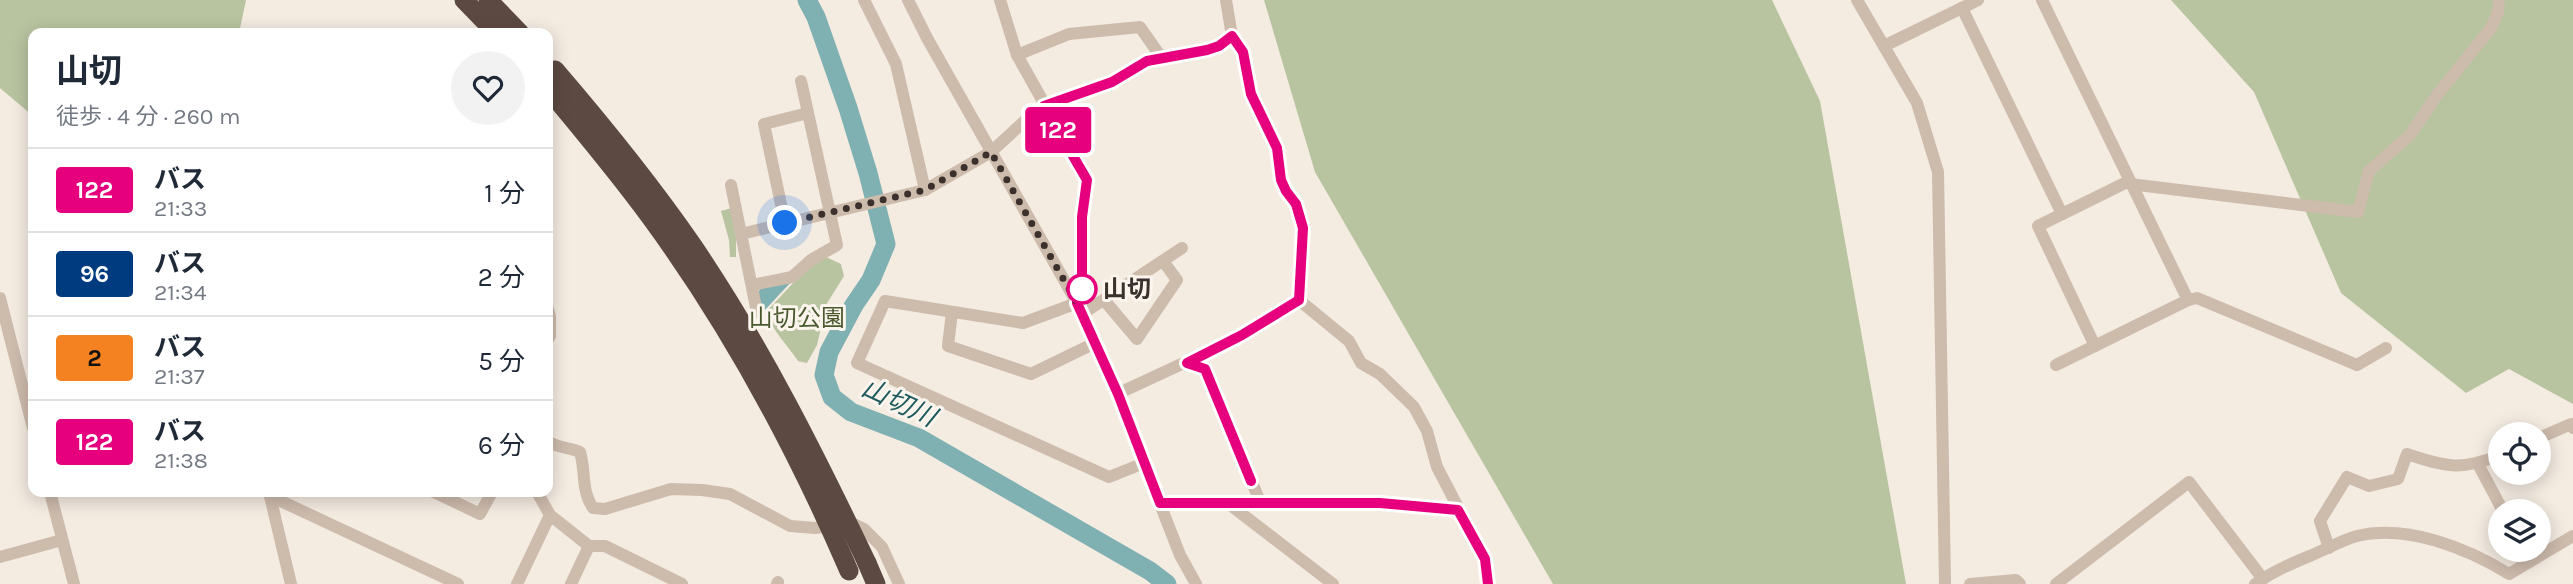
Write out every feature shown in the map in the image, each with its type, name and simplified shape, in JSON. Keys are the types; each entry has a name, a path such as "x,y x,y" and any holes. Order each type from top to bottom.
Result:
{"highway":[{"path":"464,0 491,28"},
{"path":"488,0 515,28"},
{"path":"553,69 610,134 694,247 723,293 797,421 857,573"},
{"path":"553,95 651,218 701,291 754,378 857,573 876,584"}],"street":[{"path":"864,0 896,64 925,190"},
{"path":"908,0 1079,309 1118,394 1186,567 1196,584"},
{"path":"1000,0 1017,54 1087,180 1082,217 1082,296 1079,309"},
{"path":"1226,0 1232,36 1243,52 1251,94 1277,148 1281,180 1296,204 1303,228 1299,300"},
{"path":"1857,0 1917,103 1938,172 1945,584"},
{"path":"1884,46 1978,0"},
{"path":"2042,0 2188,300"},
{"path":"2095,346 2038,226 2129,183 2358,212 2369,171 2410,135 2437,95 2491,28 2498,12 2499,0"},
{"path":"1962,8 2062,214"},
{"path":"1017,54 1069,34 1140,27 1161,57"},
{"path":"741,234 925,190 991,152 1044,106 1112,82 1147,61 1207,50 1219,46 1232,36"},
{"path":"752,285 792,277 811,260 837,245 801,81"},
{"path":"785,223 764,124 808,113"},
{"path":"730,185 757,312"},
{"path":"1144,463 1108,477 857,363 885,301 1023,323 1060,307 1079,309 1104,300 1182,248"},
{"path":"1104,300 1138,339 1177,280 1163,261"},
{"path":"0,298 28,408"},
{"path":"2056,365 2197,298 2357,365 2386,348"},
{"path":"1118,394 1242,335 1299,300"},
{"path":"1299,300 1349,341 1361,363 1380,374 1414,407 1427,430 1437,467 1485,559 1488,584"},
{"path":"953,312 948,346 1031,374 1095,343"},
{"path":"1187,363 1205,369 1261,503"},
{"path":"2551,433 2571,424 2573,428"},
{"path":"553,444 570,447 580,452 585,497 593,508 605,509 671,489 702,489 730,494 790,526 815,527 852,523 864,529 882,547 900,584"},
{"path":"2329,548 2320,521 2347,477 2369,486 2398,479 2407,454 2446,467 2488,461"},
{"path":"2478,464 2496,499"},
{"path":"2056,584 2189,482 2259,581 2290,564 2358,536 2392,534 2455,545 2509,574 2529,562"},
{"path":"51,497 74,584"},
{"path":"271,497 292,584"},
{"path":"276,497 458,584"},
{"path":"444,497 480,514 489,497"},
{"path":"540,497 550,514 589,546 605,546 682,584"},
{"path":"1160,503 1380,503 1458,510"},
{"path":"1229,504 1333,584"},
{"path":"517,584 550,514"},
{"path":"2551,549 2573,536"},
{"path":"0,557 62,540"},
{"path":"571,584 589,546"},
{"path":"1970,584 2016,580 2020,584"}],"green space":[{"path":"0,0 246,0 240,28 28,28 28,112 0,88"},
{"path":"1264,0 1772,0 1820,101 1906,584 1553,584 1315,172"},
{"path":"2171,0 2573,0 2573,404 2509,369 2466,393 2341,293 2254,92"},
{"path":"732,208 736,227 736,257 730,257 729,240 721,211"},
{"name":"山切公園","path":"826,257 841,264 844,276 826,305 817,345 807,363 798,361 776,332 766,312 808,267"}],"water":[{"path":"792,281 763,312 758,293 761,287"}],"waterway":[{"name":"山切川","path":"807,0 816,17 848,108 886,244 871,280 829,352 824,375 832,397 851,412 919,438 1150,571 1167,584"}],"bus line":[{"name":"122","path":"1251,481 1205,369 1187,363 1242,335 1299,300 1303,228 1296,204 1281,180 1277,148 1251,94 1243,52 1232,36 1219,46 1207,50 1147,61 1112,82 1044,106 1087,180 1082,217 1082,296 1077,303 1118,394 1160,503 1380,503 1458,510 1485,559 1488,584"}],"place":[{"name":"山切","path":"1082,289"}],"route":[{"path":"785,223 925,190 991,152 1077,303 1082,296 1082,289"}]}
